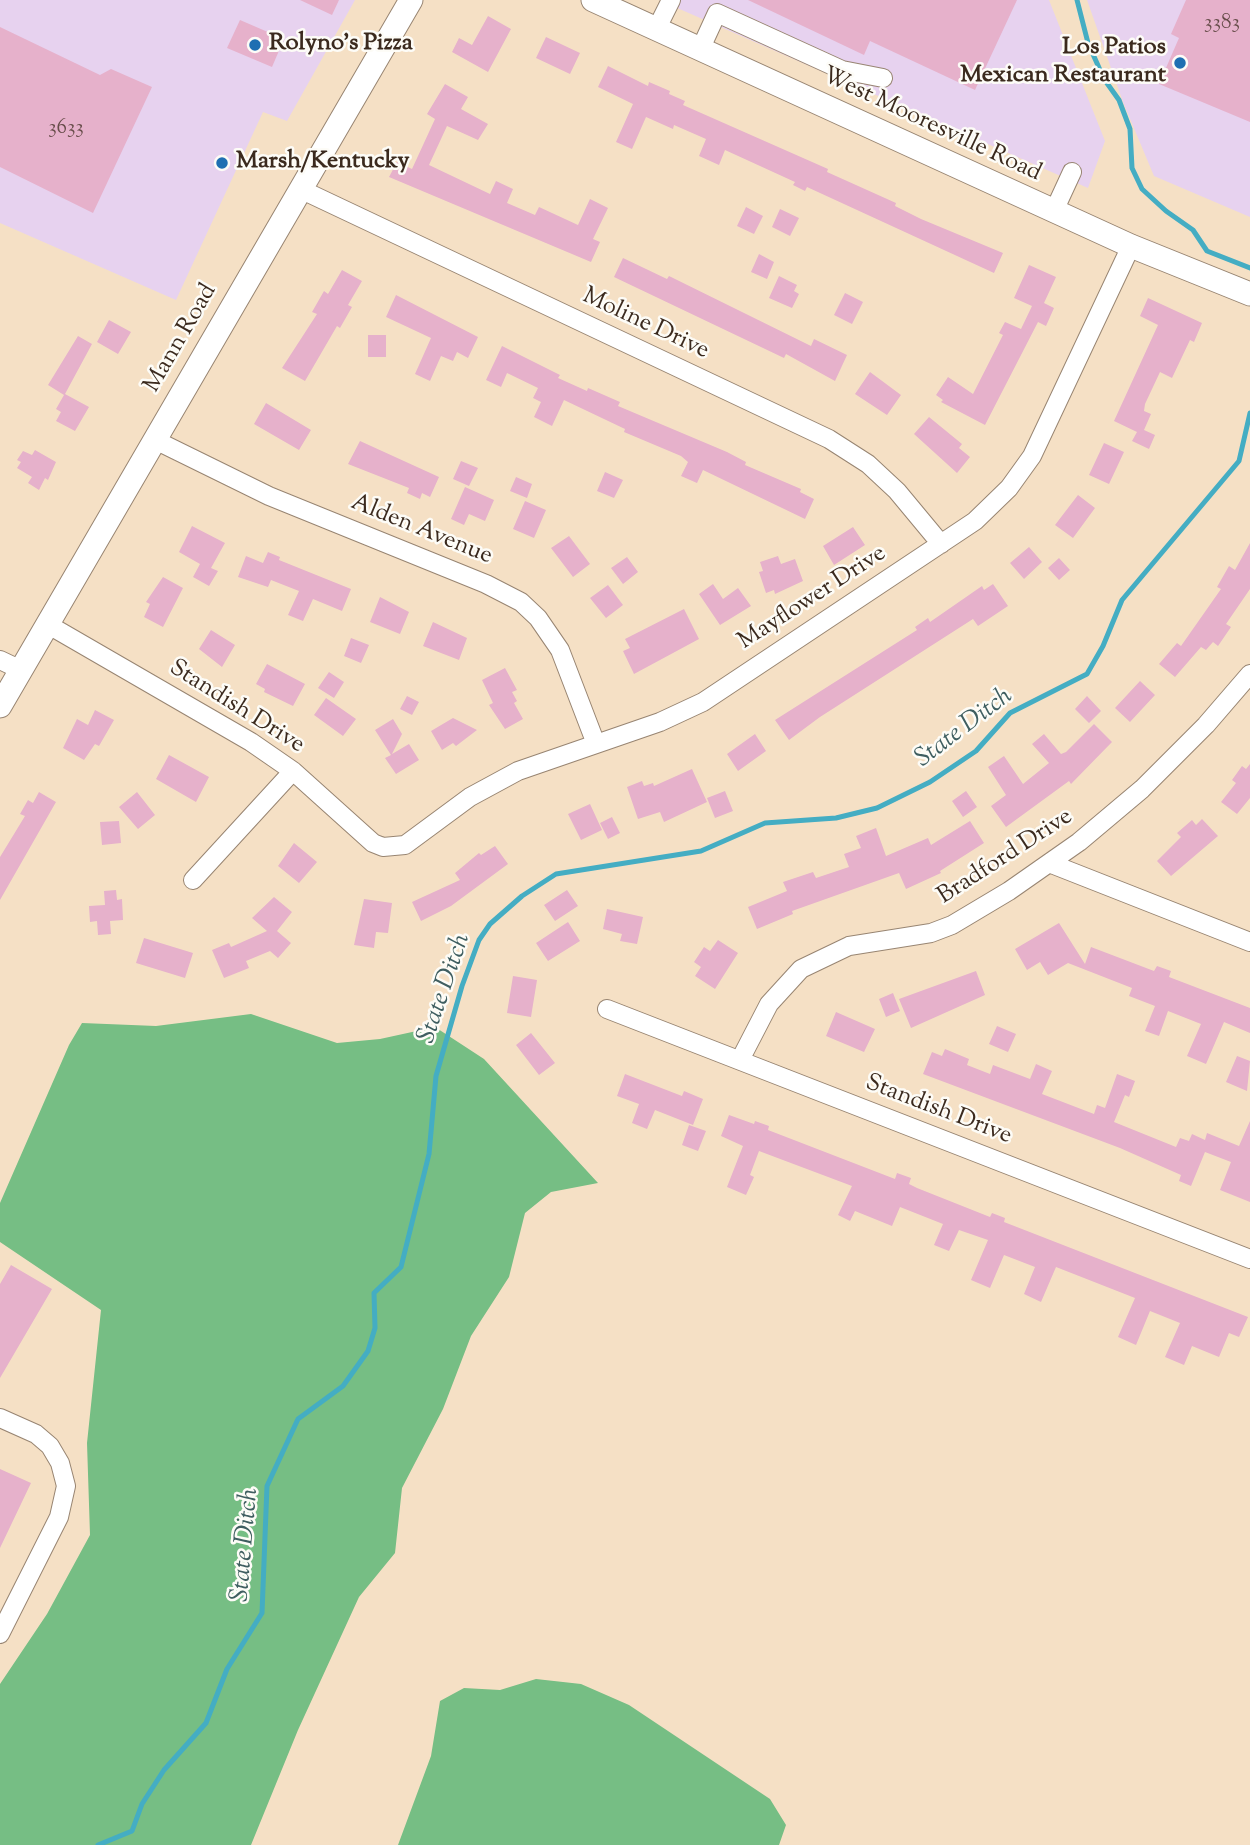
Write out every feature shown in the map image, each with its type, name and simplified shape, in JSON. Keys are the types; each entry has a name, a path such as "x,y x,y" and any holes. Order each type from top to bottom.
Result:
{"main road":[{"name":"Mann Road","path":"0,706 10,665 47,624 411,0"},
{"name":"West Mooresville Road","path":"593,0 1131,246 1250,294"}],"street":[{"path":"656,30 671,0"},
{"path":"700,50 717,13 842,70 883,78"},
{"path":"1054,211 1072,172"},
{"name":"Moline Drive","path":"300,189 829,439 868,464 897,491 941,544"},
{"name":"Mayflower Drive","path":"389,847 408,843 457,805 511,775 669,718 703,702 987,511 1023,470 1131,246"},
{"name":"Alden Avenue","path":"155,440 269,496 486,584 520,602 557,643 596,744"},
{"name":"Standish Drive","path":"47,624 251,742 293,771 368,840 389,847"},
{"name":"Bradford Drive","path":"740,1060 774,995 807,965 849,946 931,933 952,925 1049,863 1114,814 1158,774 1250,674"},
{"path":"193,880 293,771"},
{"path":"1049,863 1250,942"},
{"name":"Standish Drive","path":"607,1009 1250,1259"},
{"path":"0,1418 36,1434 50,1446 61,1463 66,1486 61,1513 0,1634"}],"shaded area":[{"path":"0,0 355,0 287,121 263,112 176,300 0,223"},
{"path":"659,0 1049,0 1105,141 1088,188"},
{"path":"1087,0 1250,0 1250,217 1154,176 1123,102"}],"green space":[{"path":"251,1014 337,1043 380,1039 435,1027 484,1059 598,1183 551,1192 525,1213 509,1277 471,1336 443,1409 402,1488 395,1553 359,1597 298,1730 251,1845 0,1845 0,1684 47,1614 90,1535 87,1443 101,1310 0,1242 0,1203 69,1045 82,1023 156,1026"},
{"path":"536,1679 581,1684 629,1705 770,1799 786,1825 779,1845 398,1845 431,1756 440,1701 464,1688 500,1690"}],"building":[{"path":"300,0 339,0 332,15"},
{"path":"748,0 1017,0 975,90 870,41 864,55"},
{"path":"1186,0 1250,0 1250,122 1159,84 1179,38 1171,34"},
{"path":"488,16 511,29 488,72 452,52 459,38 472,45"},
{"name":"Rolyno's Pizza","path":"240,20 284,39 272,67 227,48"},
{"path":"0,27 100,75 111,69 152,87 93,213 0,167"},
{"path":"546,37 580,53 570,74 536,58"},
{"path":"608,66 648,86 649,82 670,91 669,94 685,101 683,105 828,169 827,172 896,203 895,206 921,219 1003,253 994,273 807,187 805,191 793,185 795,182 725,150 719,165 699,156 706,139 674,125 673,129 646,117 632,149 616,142 633,104 598,87"},
{"path":"445,84 468,97 461,109 488,124 478,140 447,126 429,165 490,194 496,181 513,189 507,203 535,215 539,207 578,225 590,199 608,208 593,239 600,242 591,262 389,177 397,162 412,169 435,119 427,114"},
{"path":"746,207 763,216 754,234 737,226"},
{"path":"780,209 799,218 790,236 772,227"},
{"path":"759,254 774,262 767,279 751,272"},
{"path":"623,258 667,279 669,276 811,346 814,339 847,355 835,381 786,354 784,358 614,277"},
{"path":"1029,265 1056,277 1044,303 1054,308 1046,326 1038,322 985,425 941,402 943,400 936,395 948,377 973,394 1003,335 999,333 1005,322 1021,329 1032,306 1014,298"},
{"path":"342,270 362,281 348,305 352,307 340,328 337,326 305,381 282,368 317,314 312,312 324,291 328,294"},
{"path":"779,276 797,285 794,291 799,294 792,308 769,298"},
{"path":"845,293 863,302 852,324 834,315"},
{"path":"396,295 478,337 468,358 457,352 453,361 441,356 430,381 415,374 431,338 386,317"},
{"path":"1148,298 1202,323 1194,342 1190,340 1172,378 1160,372 1145,404 1144,411 1151,414 1144,430 1155,435 1149,449 1132,441 1137,432 1114,421 1158,325 1140,316"},
{"path":"109,320 131,332 118,354 97,342"},
{"path":"368,335 386,335 386,357 368,357"},
{"path":"78,336 92,344 65,394 89,407 75,431 56,421 61,412 56,409 64,395 48,385"},
{"path":"502,346 560,375 558,378 620,402 618,406 727,452 746,462 745,465 801,489 800,492 814,499 805,519 703,470 697,483 681,476 688,462 681,456 624,432 625,429 564,400 552,426 534,417 541,402 533,398 538,388 507,373 501,387 486,380"},
{"path":"870,372 901,395 887,415 855,394"},
{"path":"266,403 311,430 299,450 254,424"},
{"path":"929,417 962,444 959,448 970,457 957,473 914,434"},
{"path":"360,441 439,477 430,497 422,493 420,499 407,493 409,488 348,464"},
{"path":"1104,443 1124,452 1109,484 1089,475"},
{"path":"35,450 56,462 48,480 45,478 39,490 28,483 32,477 17,468 21,462 17,460 23,451 32,455"},
{"path":"461,461 478,468 469,486 453,479"},
{"path":"605,472 623,480 614,498 597,491"},
{"path":"516,477 532,484 527,498 510,491"},
{"path":"465,487 494,500 485,521 469,514 464,525 451,519"},
{"path":"1078,495 1095,508 1073,538 1055,525"},
{"path":"525,501 546,510 534,538 513,529"},
{"path":"192,526 225,543 211,568 218,571 209,586 193,577 200,564 179,552"},
{"path":"853,527 865,545 834,565 823,546"},
{"path":"569,536 590,564 573,577 551,548"},
{"path":"1250,543 1250,589 1226,624 1231,627 1218,646 1213,642 1206,650 1201,647 1175,677 1159,664 1177,643 1181,646 1221,589 1217,587 1229,566 1235,570"},
{"path":"1029,547 1042,562 1024,579 1010,563"},
{"path":"268,552 280,557 279,560 351,589 342,611 313,599 303,621 288,615 299,591 271,580 268,587 238,577 246,556 263,563"},
{"path":"778,556 781,564 795,559 803,581 775,594 774,590 766,593 759,572 763,571 760,562"},
{"path":"627,557 638,572 623,584 611,568"},
{"path":"1059,558 1070,570 1059,580 1048,568"},
{"path":"163,577 183,588 163,627 144,617 150,604 146,602"},
{"path":"713,584 723,599 738,588 751,606 720,625 699,594"},
{"path":"993,584 1008,606 978,626 973,619 820,717 789,740 775,720 917,630 915,627 928,618 930,622 982,586 984,590"},
{"path":"608,585 623,605 606,618 590,598"},
{"path":"380,597 409,612 400,634 370,622"},
{"path":"684,609 699,639 634,674 623,651 630,648 625,639"},
{"path":"433,622 467,638 459,660 423,646"},
{"path":"211,630 235,645 222,667 199,649"},
{"path":"351,638 369,645 361,663 344,656"},
{"path":"267,664 305,684 293,706 264,692 265,689 256,684"},
{"path":"505,668 517,690 512,692 517,701 514,703 523,719 505,729 489,705 493,703 482,680"},
{"path":"329,672 344,682 334,698 318,688"},
{"path":"1140,681 1155,695 1130,722 1115,708"},
{"path":"407,696 419,702 412,715 400,709"},
{"path":"1087,696 1101,711 1089,723 1075,709"},
{"path":"326,698 356,719 343,736 314,715"},
{"path":"95,710 114,720 99,746 95,744 84,760 63,748 77,719 88,725"},
{"path":"453,718 477,730 456,746 453,743 442,750 431,731"},
{"path":"393,719 402,734 392,754 409,744 419,760 396,774 385,758 391,755 375,730"},
{"path":"1094,724 1112,742 1071,784 1069,781 1006,827 991,806 1006,795 988,767 1004,756 1023,784 1049,763 1032,744 1044,734 1061,754"},
{"path":"755,734 766,751 738,771 727,754"},
{"path":"169,755 209,777 196,802 156,779"},
{"path":"1250,764 1250,798 1237,814 1221,802 1236,783 1232,780 1242,766 1246,769"},
{"path":"692,769 707,802 664,822 660,812 638,819 627,787 642,781 644,786 653,783 654,786"},
{"path":"725,791 733,811 715,818 707,798"},
{"path":"966,791 977,807 963,817 952,801"},
{"path":"39,792 56,802 0,900 0,857 25,816 20,814 28,800 33,803"},
{"path":"137,792 155,815 138,829 119,807"},
{"path":"590,804 602,830 581,840 568,814"},
{"path":"612,817 620,833 608,839 600,823"},
{"path":"1202,819 1218,836 1171,876 1157,861 1181,837 1177,833 1192,820 1196,825"},
{"path":"119,821 121,843 102,845 100,822"},
{"path":"970,821 984,843 940,871 941,873 906,889 899,873 792,911 793,914 757,929 748,907 787,891 783,882 813,872 816,878 849,867 844,854 861,848 856,836 876,828 886,856 928,838 931,845"},
{"path":"294,843 317,862 299,883 278,866"},
{"path":"495,846 508,864 451,906 421,921 412,902 460,880 455,873 479,853 481,855"},
{"path":"116,890 117,900 122,899 123,920 110,921 111,934 98,935 97,921 90,922 89,906 105,905 104,891"},
{"path":"567,890 578,906 555,921 544,905"},
{"path":"274,897 292,912 277,931 291,943 278,958 270,951 246,961 249,968 224,978 212,950 229,943 231,947 267,931 252,918"},
{"path":"364,899 392,903 388,933 376,932 374,948 354,945"},
{"path":"607,909 643,917 637,944 620,941 622,934 603,929"},
{"path":"568,922 580,941 548,961 536,943"},
{"path":"1059,923 1085,964 1091,947 1154,971 1157,966 1171,971 1169,977 1250,1008 1250,1033 1224,1022 1206,1064 1187,1056 1201,1024 1168,1011 1159,1036 1145,1031 1155,1006 1129,996 1132,988 1068,963 1048,975 1040,962 1027,970 1015,949"},
{"path":"144,938 193,953 185,978 136,963"},
{"path":"718,940 738,953 715,989 695,976 701,967 694,962 704,947 710,951"},
{"path":"976,971 985,995 911,1028 899,999"},
{"path":"513,976 537,980 531,1017 507,1013"},
{"path":"893,993 900,1011 886,1017 879,999"},
{"path":"836,1012 875,1029 864,1052 826,1036"},
{"path":"997,1026 1016,1034 1008,1052 989,1044"},
{"path":"531,1033 555,1063 539,1075 516,1045"},
{"path":"945,1049 969,1059 967,1065 990,1074 993,1065 1030,1079 1036,1064 1052,1071 1042,1094 1094,1114 1097,1105 1105,1108 1117,1074 1135,1081 1129,1097 1125,1095 1114,1122 1176,1147 1180,1138 1189,1141 1192,1134 1205,1140 1207,1133 1239,1146 1250,1121 1250,1202 1220,1190 1231,1162 1205,1152 1191,1186 1179,1181 1181,1175 1120,1148 923,1074 932,1052 942,1056"},
{"path":"1237,1056 1250,1061 1247,1091 1226,1082"},
{"path":"625,1074 682,1096 684,1091 703,1099 693,1125 655,1110 647,1129 632,1123 639,1104 617,1096"},
{"path":"729,1115 769,1126 768,1130 895,1179 897,1173 911,1178 909,1184 917,1188 990,1217 992,1213 1005,1218 1004,1222 1248,1317 1239,1337 1229,1333 1219,1357 1192,1346 1184,1365 1165,1357 1180,1323 1150,1311 1136,1345 1118,1337 1135,1298 1056,1267 1041,1302 1024,1294 1035,1267 1004,1255 990,1288 971,1280 988,1240 959,1230 949,1251 934,1245 943,1224 900,1207 892,1226 855,1211 850,1221 838,1215 852,1186 759,1151 750,1175 754,1177 746,1195 727,1187 743,1146 721,1136"},
{"path":"689,1125 706,1131 698,1151 682,1145"},
{"path":"11,1265 52,1289 0,1378 0,1284"},
{"path":"0,1469 31,1483 0,1548"}],"waterway":[{"path":"1077,0 1088,43 1104,79 1119,100 1130,129 1132,168 1142,189 1166,211 1193,230 1207,251 1250,268"},
{"name":"State Ditch","path":"98,1845 132,1831 142,1804 164,1770 206,1723 227,1669 262,1613 267,1486 298,1419 343,1386 368,1351 375,1328 374,1293 401,1267 429,1154 436,1076 462,986 479,940 490,924 522,896 556,874 701,851 765,823 836,818 877,808 930,782 976,751 1010,713 1087,674 1103,646 1122,600 1239,461 1250,413"}],"place":[{"name":"Rolyno's Pizza","path":"255,45"},
{"name":"Los Patios Mexican Restaurant","path":"1180,63"},
{"name":"Marsh/Kentucky","path":"222,163"}]}
